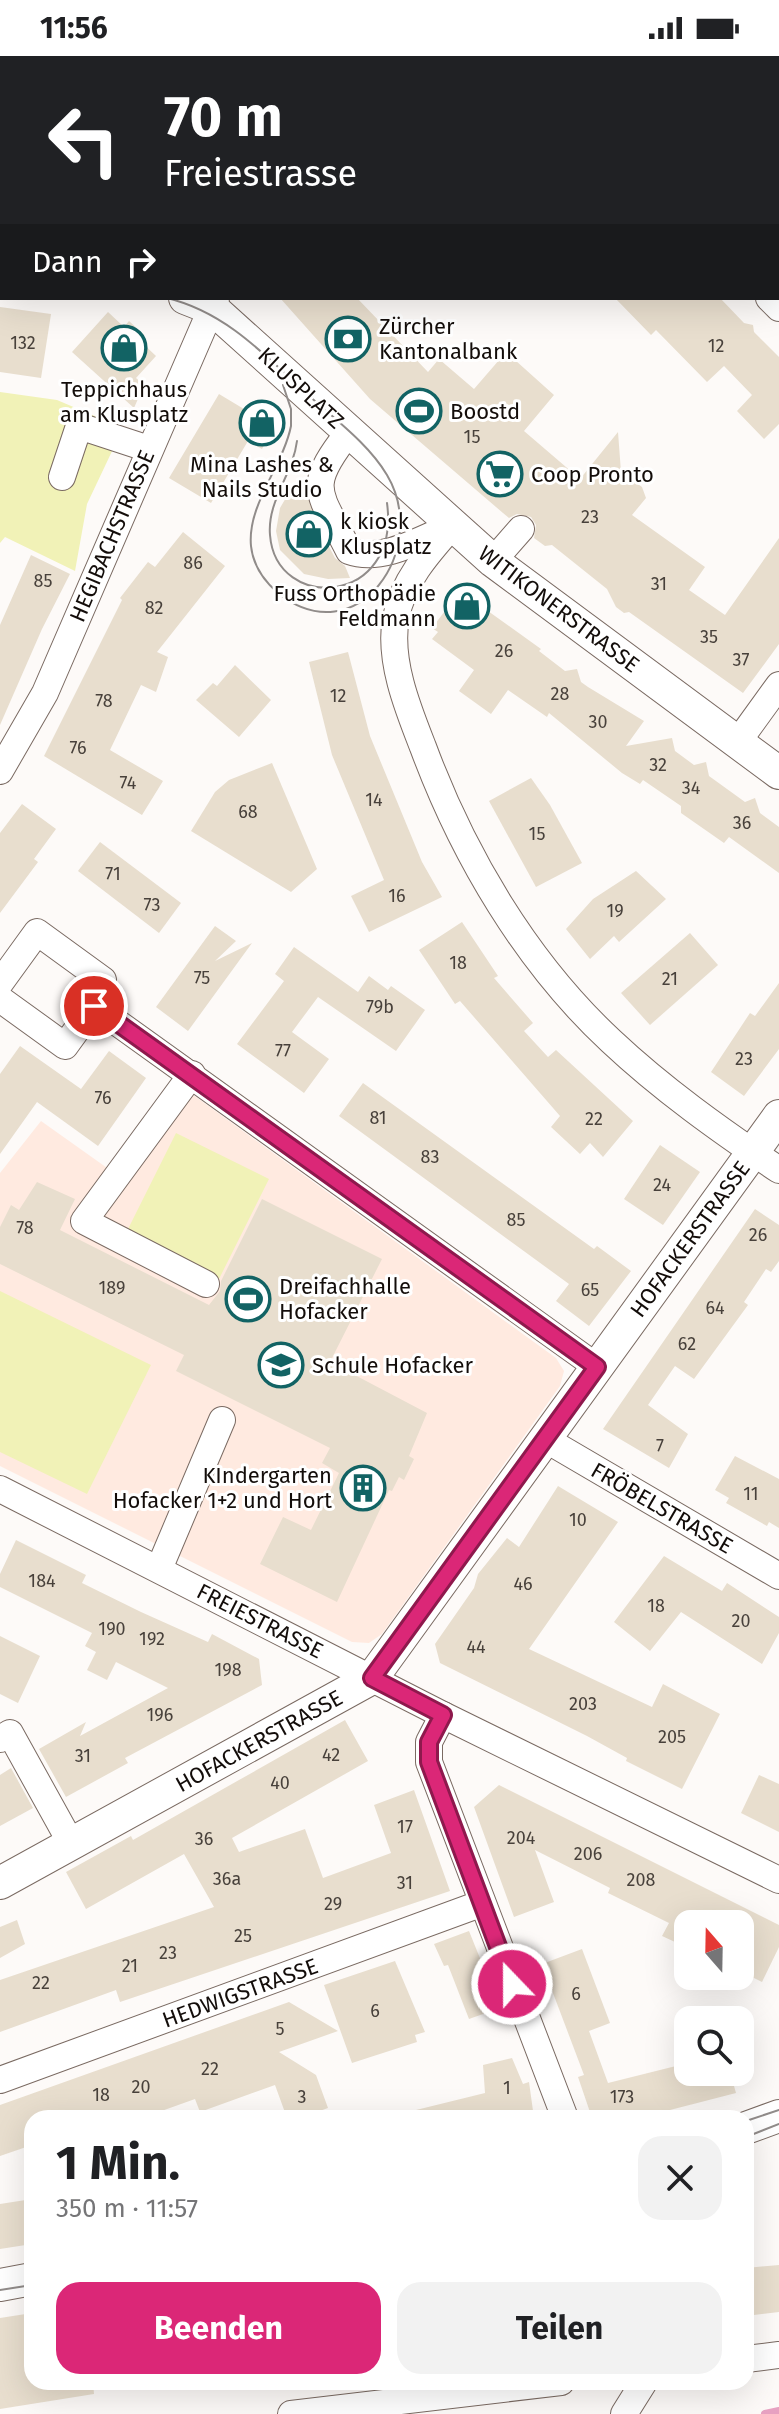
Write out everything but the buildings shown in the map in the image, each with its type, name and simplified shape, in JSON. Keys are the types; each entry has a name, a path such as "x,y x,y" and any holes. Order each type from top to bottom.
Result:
{"main road":[{"name":"KLUSPLATZ","path":"205,301 349,432"},
{"name":"WITIKONERSTRASSE","path":"349,432 493,561 779,773"},
{"name":"HOFACKERSTRASSE","path":"0,1883 372,1678 597,1367 766,1161 779,1116"},
{"path":"754,2125 779,2116"},
{"path":"0,2285 24,2280"}],"street":[{"name":"HEGIBACHSTRASSE","path":"0,771 45,693 149,449 205,301"},
{"path":"62,477 79,426 149,449"},
{"name":"KLUSPLATZ","path":"349,432 324,464 318,489 349,551 368,555 381,553 452,526"},
{"path":"452,526 415,572 397,611 394,634 404,690 430,768 462,839 510,920 574,1003 608,1039 766,1161"},
{"path":"493,561 521,529"},
{"path":"737,743 779,685"},
{"path":"0,983 37,932 103,980 87,1001 597,1367"},
{"path":"0,999 65,1046 94,1006"},
{"path":"192,1074 84,1221 206,1284"},
{"path":"159,1569 222,1420"},
{"name":"FRÖBELSTRASSE","path":"545,1439 779,1576"},
{"name":"FREIESTRASSE","path":"0,1489 443,1715 779,1880"},
{"path":"443,1715 429,1742 429,1762 474,1878 480,1904 562,2110"},
{"path":"0,1739 10,1733 72,1845"},
{"name":"HEDWIGSTRASSE","path":"0,2080 480,1904"},
{"path":"754,2358 779,2355"},
{"path":"291,2414 494,2390"},
{"path":"624,2414 639,2390"}],"shaded area":[{"name":"Schule Hofacker","path":"174,1081 556,1358 564,1371 560,1386 382,1634 369,1643 352,1642 0,1466 0,1173 41,1121 110,1170"}],"green space":[{"path":"0,392 57,400 123,428 87,504 75,571 5,537 0,543"},
{"path":"176,1133 269,1179 218,1281 125,1235"},
{"path":"0,1291 151,1365 87,1494 0,1452"}],"waterway":[{"path":"765,2414 779,2411"}],"tram line":[{"path":"173,300 207,313 242,336 360,442 387,475 398,504 400,534 393,561 379,585 359,603 335,612 307,609 278,593 260,572 252,553 254,516 291,426 291,409 283,385"},
{"path":"297,441 270,523 277,560 293,577 313,586 336,587 358,579 375,562 386,537 387,503"},
{"path":"754,2118 779,2110"},
{"path":"754,2134 779,2124"},
{"path":"0,2290 24,2286"}],"place":[{"name":"Zürcher Kantonalbank","path":"348,339"},
{"name":"Teppichhaus am Klusplatz","path":"124,348"},
{"name":"Boostd","path":"419,411"},
{"name":"Mina Lashes & Nails Studio","path":"262,423"},
{"name":"Coop Pronto","path":"500,474"},
{"name":"k kiosk Klusplatz","path":"309,534"},
{"name":"Fuss Orthopädie Feldmann","path":"467,606"},
{"name":"Dreifachhalle Hofacker","path":"248,1299"},
{"name":"Schule Hofacker","path":"281,1365"},
{"name":"KIndergarten Hofacker 1+2 und Hort","path":"363,1488"}],"route":[{"path":"94,1006 597,1367 372,1678 443,1715 429,1742 429,1762 512,1984"}]}
